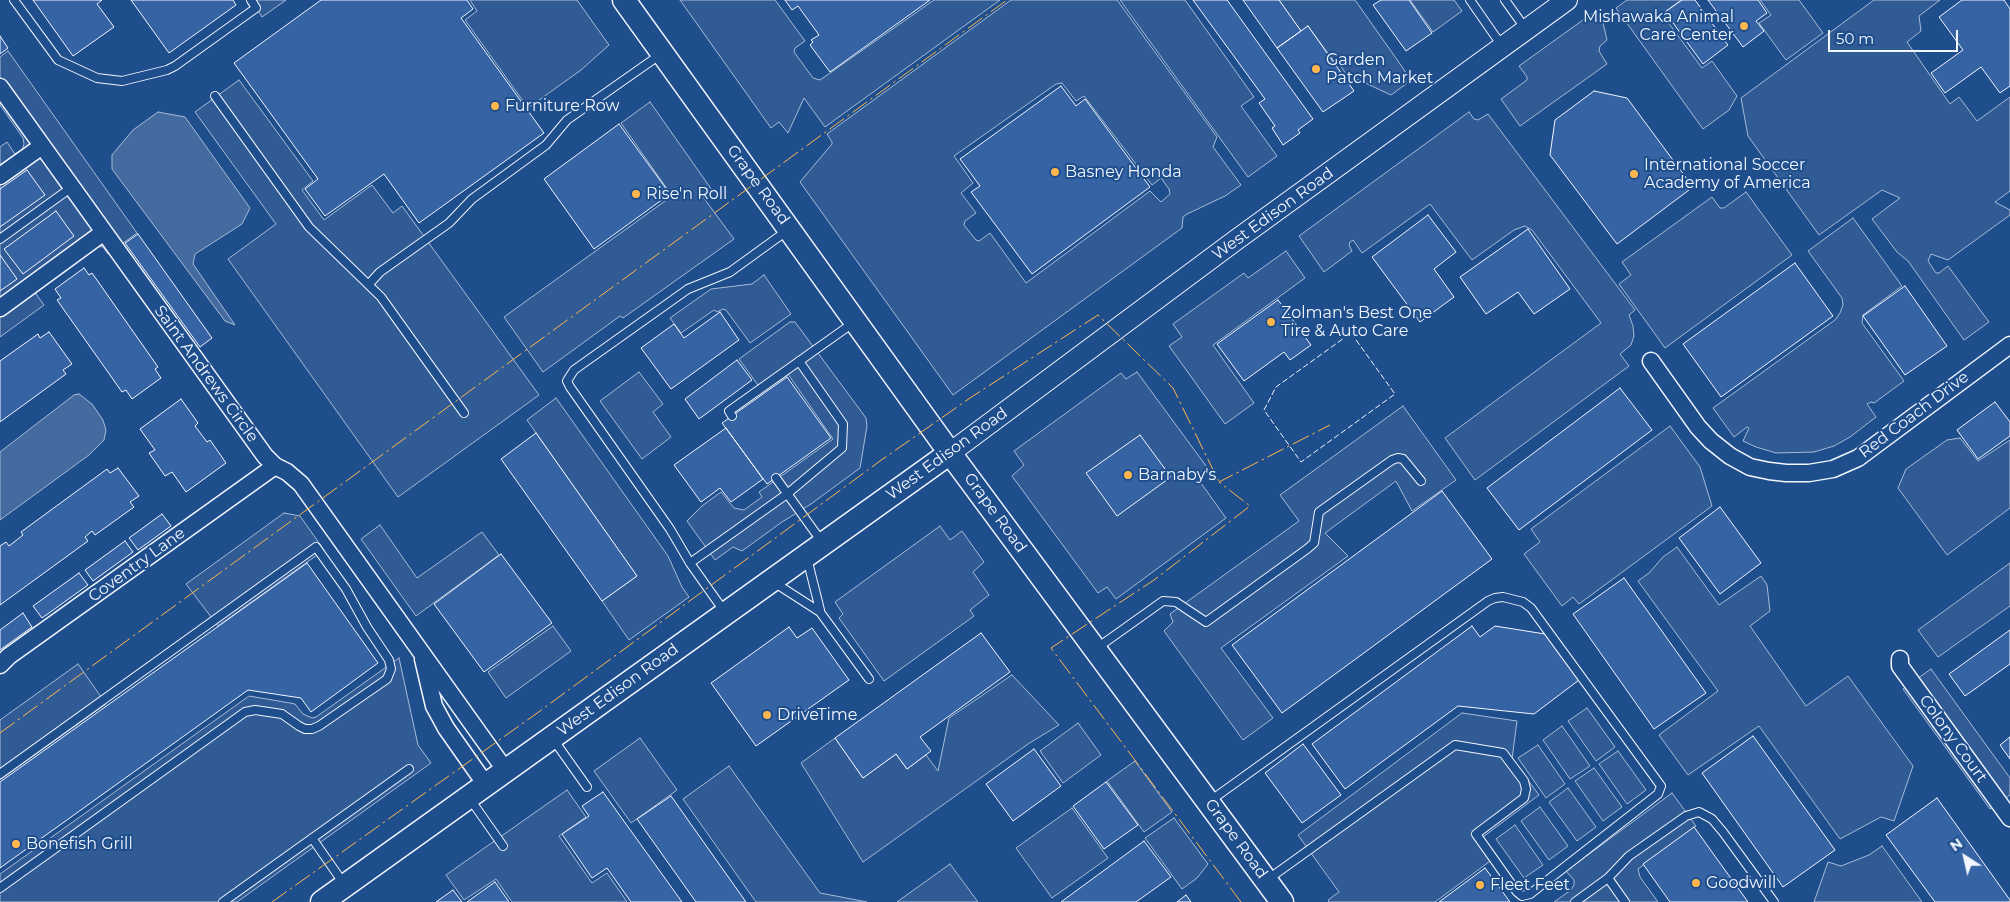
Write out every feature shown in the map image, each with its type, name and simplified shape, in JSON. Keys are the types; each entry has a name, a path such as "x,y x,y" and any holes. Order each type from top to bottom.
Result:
{"main road":[{"name":"Grape Road","path":"624,0 950,452 1282,902"},
{"name":"West Edison Road","path":"338,893 506,770 950,452"}],"street":[{"name":"West Edison Road","path":"950,452 1236,240 1567,0"},
{"name":"Saint Andrews Circle","path":"0,87 265,456 274,466 287,472 302,484 506,770"},
{"path":"0,176 42,146"},
{"path":"0,308 104,232"},
{"name":"Red Coach Drive","path":"1651,361 1698,427 1711,441 1730,456 1750,467 1786,474 1809,473 1833,469 1858,458 2010,345"},
{"name":"Coventry Lane","path":"0,666 9,656 274,466"},
{"name":"Saint Andrews Circle","path":"421,651 434,706 477,791"},
{"name":"Colony Court","path":"1900,659 1900,666 2010,818"}],"lane":[{"path":"14,0 58,60 97,78 116,81 167,70 175,66 256,8 251,0"},
{"path":"1470,0 1503,47"},
{"path":"1505,0 1526,30"},
{"path":"369,284 380,272 449,222 472,199 546,145 567,120 662,53"},
{"path":"215,96 309,227 381,297 464,413"},
{"path":"0,240 72,187"},
{"path":"726,613 690,563 670,529 570,387 568,381 574,370 688,289 730,272 790,229"},
{"path":"732,416 728,411 856,320"},
{"path":"690,563 788,494 842,448 843,424 799,361"},
{"path":"1095,649 1163,601 1176,602 1206,622 1314,543 1318,512 1392,460 1404,459 1420,481"},
{"path":"776,478 788,494 815,549 820,612"},
{"path":"0,774 316,547 346,589 367,627 389,660 391,670 386,679 312,729 298,726 282,714 255,710 245,712 0,888"},
{"path":"772,580 820,612 869,679"},
{"path":"1208,802 1488,601 1495,598 1514,598 1523,602 1538,616 1659,782 1661,790 1525,896 1519,895 1476,834 1524,798 1526,789 1524,781 1504,753 1456,745 1266,881"},
{"path":"552,737 587,787"},
{"path":"223,902 409,769"},
{"path":"477,791 503,846"},
{"path":"1575,902 1608,878 1630,856 1686,816 1699,812 1712,820 1723,832 1774,902"},
{"path":"312,838 338,893"},
{"path":"1608,878 1625,902"}],"shaded area":[{"path":"251,0 286,0 262,17"},
{"path":"470,0 577,0 609,45 581,70 528,108 465,20 477,11"},
{"path":"680,0 775,0 805,41 795,48 794,52 813,78 820,80 934,0 1000,0 825,127 804,98 788,133 779,122 771,128"},
{"path":"1011,0 1117,0 1217,137 1213,147 1241,185 1225,196 1187,214 1183,217 1182,228 953,395 800,182 832,144 827,134","holes":["1062,83 1076,101 1084,96 1152,185 1161,178 1169,189 1170,194 1161,202 1150,191 1026,283 990,233 979,241 976,240 964,225 965,221 976,213 961,193 973,183 954,156 1056,84"]},
{"path":"1120,0 1185,0 1254,97 1241,106 1277,156 1248,177"},
{"path":"1279,0 1355,0 1405,71 1406,84 1391,95 1346,74 1338,62 1335,63 1308,26 1301,31"},
{"path":"1410,0 1454,0 1462,11 1433,32"},
{"path":"1627,0 1681,0 1662,14 1702,68 1712,61 1737,96 1729,110 1703,129 1616,8"},
{"path":"1760,0 1799,0 1823,33 1786,60 1759,23 1771,15"},
{"path":"1874,0 1940,0 1919,16 1921,31 1907,42 1950,104 1959,97 1977,121 2010,97 2010,191 1995,202 2010,210 2010,215 1948,260 1931,254 1928,261 1936,273 1939,273 1948,266 1989,322 1964,340 1908,261 1897,252 1872,219 1900,198 1882,190 1819,235 1748,136 1741,98"},
{"path":"1594,12 1603,23 1607,40 1600,46 1599,51 1607,64 1520,126 1501,99 1527,80 1519,66"},
{"path":"8,51 137,233 108,254 103,247 96,246 37,290 36,294 44,305 0,337 0,147 7,142 15,154 22,150 24,144 23,138 0,105 0,57"},
{"path":"239,80 313,181 302,190 324,220 372,185 393,213 402,206 539,395 398,497 228,259 276,224 195,112"},
{"path":"650,102 712,190 703,197 734,239 623,318 620,316 543,372 504,317 672,196 621,123"},
{"path":"158,112 185,117 250,208 242,224 195,254 193,264 235,325 225,321 112,169 112,155 133,130"},
{"path":"1469,112 1474,119 1478,120 1488,114 1635,310 1629,315 1634,336 1631,345 1620,354 1629,366 1475,480 1445,438 1601,323 1532,230 1525,226 1514,230 1472,260 1430,204 1362,253 1353,240 1349,245 1352,251 1324,272 1299,236"},
{"path":"1746,192 1792,255 1665,348 1619,284 1631,275 1622,262 1712,197 1720,208 1724,208"},
{"path":"1853,218 1902,286 1863,315 1862,323 1904,381 1874,403 1867,404 1876,417 1850,437 1834,446 1814,452 1776,453 1743,441 1749,428 1747,427 1734,437 1713,408 1835,320 1840,313 1843,305 1842,298 1808,251"},
{"path":"1286,251 1305,278 1213,345 1254,403 1225,424 1169,346 1182,337 1173,324 1244,273 1248,278"},
{"path":"764,275 791,314 750,343 726,310 723,309 717,312 714,310 681,333 670,318 711,289 752,284"},
{"path":"790,322 795,322 866,418 867,426 860,468 742,551 733,547 715,560 687,521 702,506 721,492 734,508 744,510 762,497 759,492 833,439 788,374 763,392 739,359"},
{"path":"639,372 663,404 653,412 671,437 642,459 600,401"},
{"path":"1137,372 1209,470 1198,479 1226,518 1116,599 1107,587 1098,593 1012,476 1024,465 1014,451 1121,373 1126,379"},
{"path":"79,394 92,404 103,420 106,430 104,440 89,455 0,520 0,452 74,395"},
{"path":"556,398 668,556 682,587 689,597 629,640 602,601 637,576 527,420"},
{"path":"1403,406 1456,480 1412,511 1396,481 1325,533 1348,556 1221,648 1273,718 1243,740 1164,631 1173,622 1170,614 1299,521 1280,495"},
{"path":"1670,426 1700,467 1712,506 1579,604 1573,597 1562,606 1524,554 1540,542 1531,529"},
{"path":"1960,438 1978,461 2010,440 2010,508 1947,555 1898,488 1906,469 1947,440"},
{"path":"284,513 300,516 324,550 218,626 186,584"},
{"path":"380,525 417,578 482,532 499,555 416,616 361,539"},
{"path":"940,526 950,540 962,531 984,562 973,572 989,595 970,610 974,616 884,681 839,618 843,614 835,602"},
{"path":"1677,547 1719,605 1761,576 1767,585 1770,611 1750,626 1806,706 1848,676 1913,766 1894,821 1881,817 1840,839 1759,726 1688,775 1659,735 1718,691 1638,581 1649,573 1663,557"},
{"path":"2010,563 2010,606 1938,657 1918,630"},
{"path":"553,626 571,651 506,698 488,672"},
{"path":"399,658 418,745 431,763 237,902 0,902 0,874 249,696 295,704 303,714 312,718 316,717"},
{"path":"78,664 106,704 0,780 0,720"},
{"path":"1931,669 2010,778 2010,795 1990,809 1903,689"},
{"path":"1012,675 1059,725 1028,744 863,862 801,763 835,738 863,778 896,754 907,769 926,755 938,771 949,718"},
{"path":"1587,708 1615,747 1596,761 1568,721"},
{"path":"1462,713 1517,721 1512,759 1539,795 1483,837 1497,856 1435,902 1329,902 1328,900 1339,892 1298,835"},
{"path":"1078,723 1101,755 1063,783 1040,751"},
{"path":"1562,726 1590,766 1570,779 1543,740"},
{"path":"640,738 677,790 631,823 594,771"},
{"path":"1538,745 1565,784 1546,798 1518,758"},
{"path":"1618,751 1646,790 1627,804 1599,764"},
{"path":"1135,761 1172,812 1144,832 1107,781"},
{"path":"729,766 820,893 867,902 756,902 683,799"},
{"path":"1594,768 1622,807 1603,821 1575,781"},
{"path":"1568,788 1596,827 1577,841 1549,802"},
{"path":"567,790 586,817 559,836 592,883 607,873 627,902 512,902 496,879 464,900 446,875"},
{"path":"1672,793 1696,826 1638,869 1640,877 1658,902 1554,902 1571,890 1574,885 1574,880 1566,871"},
{"path":"1540,807 1568,846 1549,860 1521,821"},
{"path":"1072,808 1108,858 1052,898 1016,848"},
{"path":"1174,818 1208,864 1197,878 1182,889 1145,838"},
{"path":"1515,825 1543,865 1524,878 1496,839"},
{"path":"1882,846 1922,902 1814,902 1828,862 1841,866 1869,855"},
{"path":"950,864 978,902 897,902"}],"building":[{"path":"33,0 102,0 97,4 114,27 73,56"},
{"path":"131,0 233,0 236,5 169,53"},
{"path":"321,0 467,0 473,9 461,18 544,133 419,223 384,174 325,216 305,189 318,179 234,63"},
{"path":"785,0 930,0 830,72 810,45 813,42 811,40 819,35 798,6 792,10"},
{"path":"1193,0 1227,0 1313,119 1298,130 1300,133 1283,145 1272,128 1275,126 1259,103 1265,99"},
{"path":"1243,0 1279,0 1301,31 1277,48"},
{"path":"1381,0 1409,0 1432,33 1406,51 1373,5"},
{"path":"1682,0 1695,0 1728,45 1703,64 1665,12"},
{"name":"Mishawaka Animal Care Center","path":"1708,0 1758,0 1767,13 1756,21 1764,31 1743,47"},
{"path":"1962,0 2004,0 2010,9 2010,86 2000,93 1981,67 1945,93 1931,73 1963,50 1939,17"},
{"name":"Garden Patch Market","path":"1308,26 1354,91 1323,112 1277,48"},
{"path":"0,36 8,48 0,54"},
{"name":"Basney Honda","path":"1061,86 1076,106 1085,99 1150,187 1032,274 971,192 980,186 960,159"},
{"path":"1594,91 1627,98 1693,187 1617,244 1550,155 1555,120"},
{"path":"619,124 670,194 594,249 544,179"},
{"path":"27,170 45,195 0,227 0,189"},
{"path":"56,211 74,236 23,274 4,249"},
{"path":"1428,215 1456,252 1434,269 1454,297 1420,322 1372,257"},
{"path":"1528,229 1570,289 1534,314 1518,292 1486,314 1460,277"},
{"path":"138,234 212,338 200,347 125,243"},
{"path":"0,255 17,279 0,291"},
{"path":"1795,263 1833,316 1721,397 1683,344"},
{"path":"84,268 89,275 92,273 158,367 155,369 161,378 132,399 126,390 122,392 57,300 61,298 55,289"},
{"path":"1905,286 1947,346 1905,375 1863,316"},
{"name":"Zolman's Best One Tire & Auto Care","path":"1278,300 1311,345 1290,360 1284,352 1244,381 1217,344"},
{"path":"720,312 739,340 671,389 641,348 674,324 684,338"},
{"path":"49,332 72,364 63,370 66,374 0,422 0,361 38,334 40,338"},
{"path":"737,360 752,380 699,419 685,399"},
{"path":"787,377 831,438 767,484 722,423"},
{"path":"1620,388 1652,430 1519,530 1487,488"},
{"path":"181,399 198,423 195,426 207,442 210,440 226,463 186,492 172,472 165,476 149,453 155,450 140,429"},
{"path":"1995,402 2010,422 2010,436 1978,459 1957,430"},
{"path":"726,428 763,479 731,502 720,488 701,502 674,465"},
{"path":"536,433 637,576 602,601 501,459"},
{"name":"Barnaby's","path":"1140,435 1171,477 1117,516 1086,473"},
{"path":"118,468 139,496 130,502 134,507 95,535 92,531 85,537 88,541 0,605 0,546 6,542 9,546 23,535 21,532 107,469 110,473"},
{"path":"1442,491 1492,559 1282,713 1232,645"},
{"path":"1720,507 1761,563 1720,594 1679,538"},
{"path":"162,514 171,526 138,550 129,538"},
{"path":"125,541 133,552 93,581 85,570"},
{"path":"501,554 552,623 484,672 434,604"},
{"path":"307,563 378,663 311,712 301,698 248,690 0,868 0,782"},
{"path":"79,573 88,585 42,618 33,606"},
{"path":"1624,578 1706,693 1654,729 1573,614"},
{"path":"23,613 32,627 0,650 0,630"},
{"path":"1472,626 1480,637 1495,626 1545,634 1579,680 1534,714 1458,706 1345,789 1312,744"},
{"name":"DriveTime","path":"789,627 797,638 812,628 849,680 756,746 711,683"},
{"path":"2010,630 2010,664 1965,696 1949,674"},
{"path":"981,633 1010,672 920,737 931,751 907,769 896,754 863,778 835,738"},
{"path":"1753,736 1835,850 1783,887 1702,773"},
{"path":"2010,737 2010,759 2000,745"},
{"path":"1303,744 1341,795 1302,823 1265,773"},
{"path":"1034,749 1061,786 1013,821 986,784"},
{"path":"1106,782 1138,825 1104,849 1073,806"},
{"path":"603,792 682,902 631,902 607,868 592,878 562,834 589,816 582,806"},
{"path":"671,796 746,902 696,902 637,819"},
{"path":"1937,798 2010,902 1935,902 1886,835"},
{"name":"Goodwill","path":"1694,827 1748,902 1670,902 1643,864"},
{"path":"1144,841 1171,877 1136,902 1061,902"},
{"name":"Fleet Feet","path":"1485,868 1510,902 1439,902"},
{"path":"495,882 509,902 467,902"},
{"path":"453,890 462,902 436,902"},
{"path":"1186,895 1191,902 1177,902"}],"fence":[{"path":"1351,333 1395,394 1301,462 1264,410 1276,387 1351,333"}],"power":[{"path":"0,733 1007,0"},
{"path":"272,902 540,711 880,461 970,398 1098,315 1173,388 1219,482"},
{"path":"1241,902 1051,648 1154,580 1250,506 1219,482 1330,425"}],"place":[{"name":"Mishawaka Animal Care Center","path":"1744,26"},
{"name":"Garden Patch Market","path":"1316,69"},
{"name":"Furniture Row","path":"495,106"},
{"name":"Basney Honda","path":"1055,172"},
{"name":"International Soccer Academy of America","path":"1634,174"},
{"name":"Rise'n Roll","path":"636,194"},
{"name":"Zolman's Best One Tire & Auto Care","path":"1271,322"},
{"name":"Barnaby's","path":"1128,475"},
{"name":"DriveTime","path":"767,715"},
{"name":"Bonefish Grill","path":"16,844"},
{"name":"Goodwill","path":"1696,883"},
{"name":"Fleet Feet","path":"1480,885"}]}
